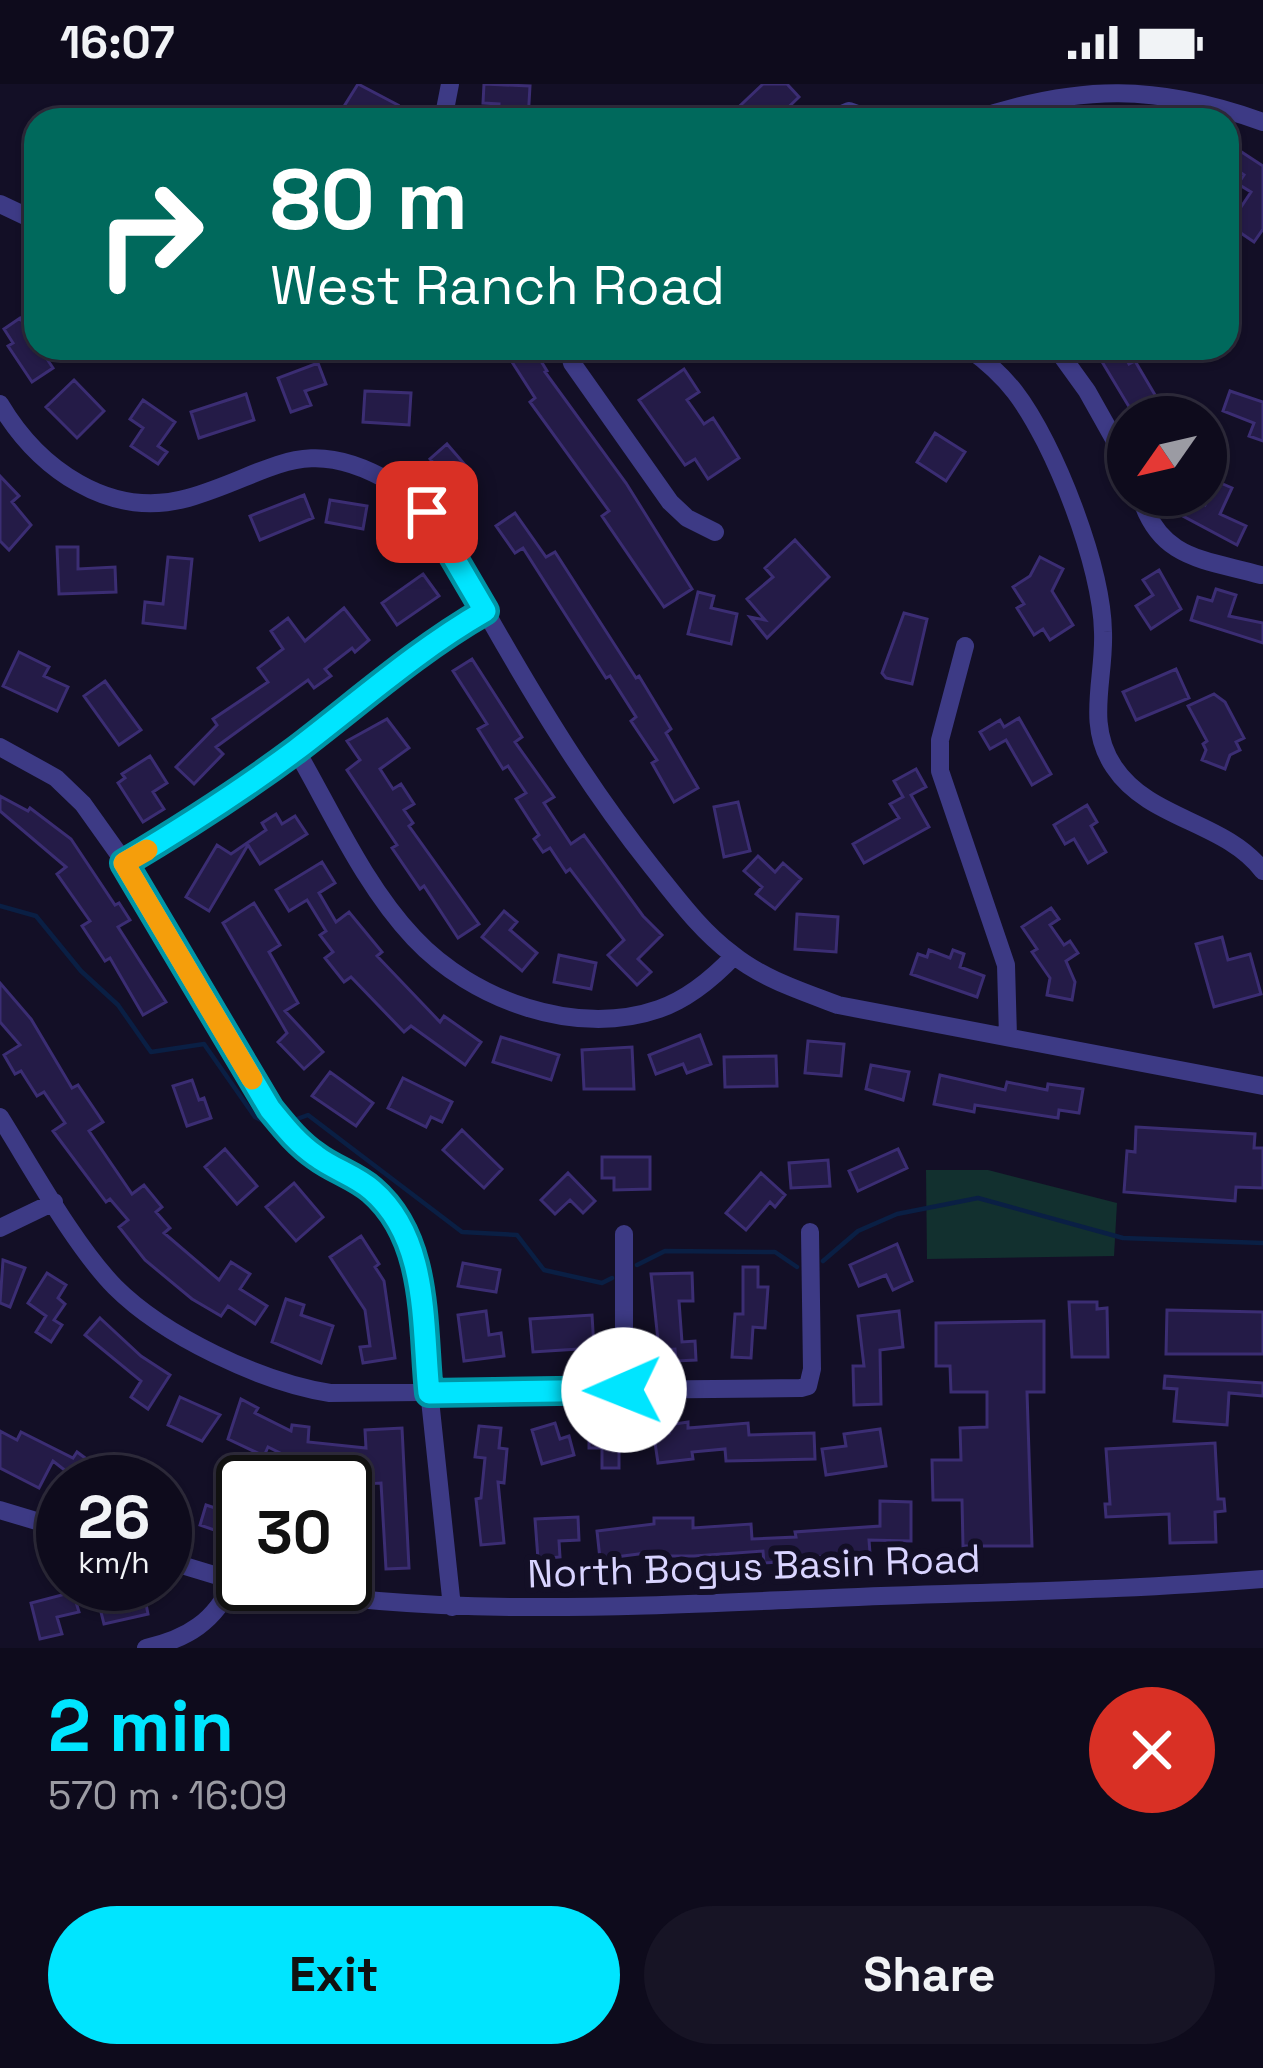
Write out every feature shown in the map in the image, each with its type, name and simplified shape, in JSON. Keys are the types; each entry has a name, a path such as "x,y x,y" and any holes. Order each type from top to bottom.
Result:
{"street":[{"path":"1003,108 1031,97 1098,86 1154,88 1228,108"},
{"path":"571,360 670,502 687,518 715,532"},
{"path":"983,360 1018,396 1041,435 1092,560 1104,638 1095,707 1112,766 1156,804 1248,850 1263,871"},
{"path":"1065,360 1107,427"},
{"path":"0,404 40,459 74,482 113,498 147,503 185,499 271,464 298,459 331,460 362,468 398,486 427,512 571,758 610,814 695,921 734,956 782,984 838,1005 1263,1086"},
{"path":"1149,516 1156,534 1177,552 1261,575"},
{"path":"124,863 207,813 427,647 485,611"},
{"path":"964,646 940,740 940,771 1006,964 1008,1037"},
{"path":"0,747 56,778 83,804 124,863 270,1109 306,1149 370,1187 392,1210 414,1249 452,1607"},
{"path":"296,750 384,901 414,939 453,973 505,1000 562,1016 622,1018 661,1009 694,991 734,956"},
{"path":"0,1117 113,1285 139,1307 222,1358 278,1383 329,1393 789,1390 808,1386 812,1370 810,1232"},
{"path":"0,1228 54,1202"},
{"path":"624,1234 624,1390"},
{"path":"0,1510 36,1521"},
{"name":"North Bogus Basin Road","path":"372,1601 452,1607 687,1604 1263,1579"},
{"path":"146,1648 190,1634 216,1608"}],"green space":[{"path":"926,1170 988,1170 1117,1203 1114,1256 927,1259"}],"building":[{"path":"358,84 398,105 396,108 343,108"},
{"path":"484,84 530,86 529,108 483,103"},
{"path":"763,84 787,84 799,97 788,108 738,108"},
{"path":"1239,150 1263,166 1263,229 1254,242 1239,232 1239,210 1251,192 1239,185 1244,175 1239,171"},
{"path":"20,318 24,360 48,360 53,368 32,382 8,346 13,343 4,329"},
{"path":"511,360 540,360 692,589 664,607 602,516 609,511 530,402 535,398"},
{"path":"1101,360 1135,361 1156,396 1123,396"},
{"path":"318,363 326,384 305,391 311,405 291,412 278,378"},
{"path":"684,369 699,392 687,400 704,424 713,418 739,458 708,479 695,459 685,465 639,400"},
{"path":"74,380 104,411 77,438 46,407"},
{"path":"365,391 411,393 409,425 363,422"},
{"path":"1230,391 1263,402 1263,441 1249,436 1254,423 1227,413"},
{"path":"246,394 254,420 199,438 191,412"},
{"path":"143,400 175,422 158,446 167,452 158,464 131,446 143,428 130,419"},
{"path":"935,433 965,452 946,481 917,462"},
{"path":"447,444 473,474 456,489 430,459"},
{"path":"0,476 19,496 12,502 31,525 9,550 0,541"},
{"path":"304,495 313,518 260,540 250,516"},
{"path":"330,500 367,506 363,529 326,522"},
{"path":"515,513 546,557 555,552 636,678 639,676 671,729 666,733 698,788 674,802 652,763 657,760 631,721 636,717 610,676 606,678 523,548 515,553 496,526"},
{"path":"1183,516 1224,516 1246,526 1237,545"},
{"path":"795,540 829,577 767,638 750,617 765,620 747,599 773,577 765,568"},
{"path":"57,547 78,547 78,569 115,567 116,592 59,594"},
{"path":"168,557 192,559 185,628 143,623 145,602 163,604"},
{"path":"1040,557 1063,569 1052,591 1073,625 1050,640 1043,629 1034,635 1017,608 1024,604 1013,587 1030,576"},
{"path":"1159,570 1181,609 1151,629 1136,606 1153,595 1143,580"},
{"path":"423,574 439,596 397,625 382,603"},
{"path":"1216,589 1236,595 1229,616 1263,623 1263,643 1191,620 1198,597 1212,601"},
{"path":"698,592 714,596 711,608 737,614 731,644 688,634"},
{"path":"344,608 369,640 325,669 331,676 314,688 308,680 216,747 223,754 194,784 176,767 217,725 213,719 268,682 258,668 283,649 271,631 288,618 305,641"},
{"path":"904,613 927,619 912,684 882,673"},
{"path":"19,652 49,667 44,676 68,687 57,711 3,686"},
{"path":"472,659 522,737 515,742 554,797 544,803 571,844 584,835 662,935 638,959 651,972 637,985 608,955 624,940 570,869 566,872 550,848 543,852 534,839 539,835 516,799 526,793 508,766 503,769 478,729 487,724 453,671"},
{"path":"1176,669 1189,698 1136,720 1123,692"},
{"path":"105,681 141,730 119,745 84,696"},
{"path":"1214,694 1225,702 1244,738 1236,742 1240,750 1230,755 1225,769 1202,760 1207,741 1188,706"},
{"path":"1019,718 1051,774 1032,785 1006,740 990,749 980,732 1000,720 1004,727"},
{"path":"387,719 409,748 380,769 393,789 401,784 414,804 404,810 413,823 409,826 479,924 458,938 392,848 397,845 347,770 360,760 347,741"},
{"path":"150,756 167,783 153,792 164,809 143,822 118,783 125,778 122,774"},
{"path":"916,769 926,787 911,795 929,827 864,863 853,844 899,818 890,804 903,797 894,781"},
{"path":"0,796 30,808 71,839 130,920 118,927 166,1002 143,1015 110,958 105,961 82,926 90,921 57,874 66,867 0,811"},
{"path":"738,802 750,851 724,857 714,807"},
{"path":"1087,805 1097,822 1091,826 1106,852 1088,863 1074,839 1065,844 1054,825"},
{"path":"276,814 282,824 295,816 307,834 260,864 248,845 209,911 186,897 217,845 231,854 266,830 262,823"},
{"path":"758,856 775,872 783,863 801,879 775,909 756,894 762,887 744,871"},
{"path":"322,862 335,883 319,893 336,922 349,912 382,952 377,956 440,1022 444,1016 481,1042 465,1065 411,1026 404,1032 351,977 344,982 325,958 333,952 320,935 326,931 307,900 289,911 276,890"},
{"path":"254,903 280,945 269,952 298,1003 285,1011 323,1052 304,1069 278,1042 287,1033 223,923"},
{"path":"1051,908 1059,919 1050,925 1064,945 1070,941 1078,953 1066,961 1075,982 1072,1000 1047,995 1050,978 1022,927"},
{"path":"504,911 517,922 510,930 537,953 522,971 482,937"},
{"path":"797,914 838,917 836,952 795,949"},
{"path":"1222,937 1228,960 1250,954 1261,994 1214,1007 1196,944"},
{"path":"929,950 950,958 953,950 964,954 960,967 984,976 977,997 911,974 918,954 927,957"},
{"path":"559,955 596,963 591,989 554,982"},
{"path":"0,983 31,1019 72,1088 78,1085 103,1122 89,1131 132,1194 144,1185 162,1207 156,1212 170,1228 164,1233 219,1280 231,1262 250,1274 240,1289 267,1306 255,1324 228,1306 221,1316 192,1299 145,1260 119,1227 128,1220 110,1199 106,1202 53,1131 65,1123 44,1092 37,1096 4,1055 20,1045 0,1022"},
{"path":"700,1035 711,1064 687,1073 683,1064 656,1074 649,1055"},
{"path":"501,1037 559,1055 551,1080 493,1062"},
{"path":"808,1041 844,1044 841,1076 805,1073"},
{"path":"632,1047 634,1089 584,1089 582,1050"},
{"path":"776,1056 777,1086 725,1087 724,1057"},
{"path":"871,1065 909,1072 903,1100 866,1089"},
{"path":"330,1072 373,1103 356,1126 312,1096"},
{"path":"940,1075 1005,1090 1007,1082 1047,1090 1048,1084 1083,1089 1079,1113 1059,1110 1058,1118 975,1105 974,1112 934,1104"},
{"path":"403,1078 452,1102 442,1122 431,1117 426,1127 388,1108"},
{"path":"192,1080 211,1118 187,1126 173,1086"},
{"path":"1136,1127 1255,1134 1254,1148 1263,1148 1263,1188 1236,1187 1235,1201 1124,1192 1127,1151 1135,1152"},
{"path":"462,1130 502,1169 484,1188 443,1150"},
{"path":"225,1149 257,1186 237,1204 205,1167"},
{"path":"898,1149 907,1168 858,1191 849,1171"},
{"path":"602,1157 650,1157 650,1189 614,1190 614,1178 602,1178"},
{"path":"828,1160 830,1186 791,1188 789,1163"},
{"path":"568,1173 595,1201 583,1213 570,1200 555,1214 541,1200"},
{"path":"761,1173 785,1195 775,1207 770,1202 746,1230 726,1213"},
{"path":"294,1183 323,1217 296,1241 266,1207"},
{"path":"361,1236 384,1281 395,1358 363,1363 360,1347 370,1346 365,1310 330,1257"},
{"path":"897,1244 912,1281 893,1290 886,1275 859,1286 850,1265"},
{"path":"3,1260 25,1268 10,1307 0,1303"},
{"path":"463,1263 500,1270 496,1292 458,1286"},
{"path":"743,1267 758,1267 758,1287 768,1287 765,1328 753,1327 751,1358 732,1357 735,1314 743,1314"},
{"path":"47,1273 66,1285 58,1298 65,1304 54,1320 62,1325 51,1342 36,1332 46,1316 28,1303"},
{"path":"692,1273 693,1301 679,1301 682,1342 695,1341 696,1360 676,1361 675,1349 659,1350 651,1274"},
{"path":"286,1299 304,1305 301,1315 333,1326 321,1363 272,1342"},
{"path":"1069,1302 1097,1302 1097,1309 1107,1308 1108,1357 1072,1357"},
{"path":"1167,1310 1263,1312 1263,1354 1166,1354"},
{"path":"486,1311 489,1335 501,1333 504,1356 464,1361 458,1315"},
{"path":"899,1311 903,1347 880,1350 881,1404 854,1405 853,1366 864,1366 858,1316"},
{"path":"592,1315 594,1348 533,1352 530,1319"},
{"path":"100,1318 170,1375 148,1409 131,1397 141,1381 85,1335"},
{"path":"1044,1321 1044,1392 1027,1392 1032,1546 963,1546 962,1500 933,1500 932,1460 961,1460 960,1428 987,1427 987,1392 951,1392 950,1366 936,1366 936,1323"},
{"path":"1165,1376 1263,1383 1263,1396 1229,1393 1227,1425 1174,1421 1177,1389 1164,1388"},
{"path":"180,1397 220,1415 202,1441 168,1425"},
{"path":"241,1399 258,1408 255,1413 291,1431 292,1425 309,1427 308,1442 366,1448 365,1430 402,1428 409,1568 386,1569 381,1483 372,1484 372,1455 284,1455 268,1447 262,1455 228,1439"},
{"path":"688,1422 688,1428 748,1423 749,1435 814,1433 815,1459 726,1461 725,1449 692,1452 693,1459 658,1463 654,1436 669,1433 668,1425"},
{"path":"555,1423 560,1439 569,1436 574,1455 542,1464 532,1430"},
{"path":"479,1426 501,1428 499,1448 507,1449 504,1483 498,1482 504,1543 481,1545 476,1499 481,1498 485,1458 475,1457"},
{"path":"589,1429 619,1429 619,1468 602,1468 602,1448 589,1448"},
{"path":"880,1429 886,1466 826,1475 822,1449 846,1446 844,1434"},
{"path":"0,1431 17,1440 21,1432 67,1455 36,1455 36,1486 0,1468"},
{"path":"1215,1443 1218,1499 1224,1499 1225,1511 1215,1512 1216,1542 1170,1543 1169,1514 1106,1517 1105,1504 1110,1504 1106,1449"},
{"path":"880,1501 911,1502 911,1541 869,1540 870,1553 764,1563 763,1551 694,1556 654,1556 654,1552 600,1559 597,1531 654,1524 654,1518 693,1518 693,1528 751,1524 752,1539 796,1537 795,1532 880,1526"},
{"path":"206,1505 216,1508 216,1531 200,1525"},
{"path":"578,1517 579,1540 559,1541 560,1557 538,1559 535,1519"},
{"path":"36,1602 36,1611 79,1612 57,1617 62,1634 40,1639 31,1603"},
{"path":"101,1611 147,1611 148,1614 104,1624"}],"waterway":[{"path":"0,906 36,916 81,971 118,1005 151,1052 204,1044 255,1117 273,1126"},
{"path":"297,1119 308,1115 462,1232 517,1235 544,1270 602,1283 612,1278"},
{"path":"823,1261 858,1231 897,1214 978,1198 1123,1238 1263,1243"},
{"path":"637,1265 665,1251 775,1252 797,1267"}],"slow traffic":[{"path":"147,850 124,863 252,1079"}],"route":[{"path":"427,512 485,611 427,647 207,813 124,863 270,1109 295,1140 370,1187 392,1210 414,1249 429,1393 624,1390"}]}
